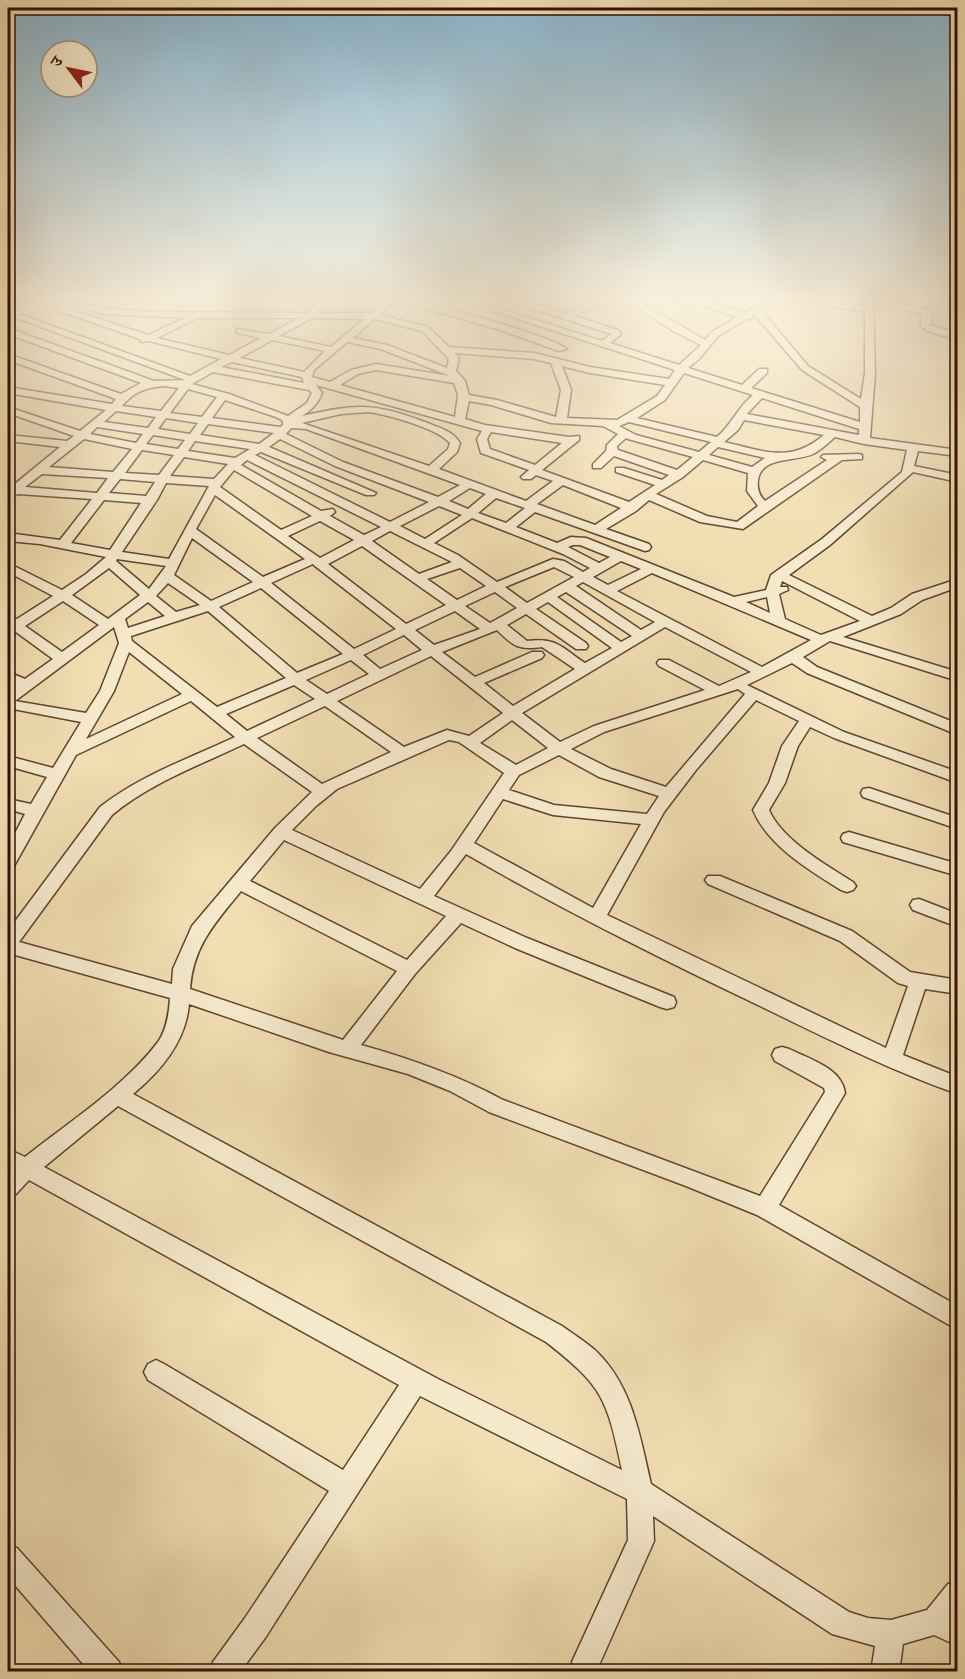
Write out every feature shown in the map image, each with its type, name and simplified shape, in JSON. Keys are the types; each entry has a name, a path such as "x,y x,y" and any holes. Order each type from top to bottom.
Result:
{"street":[{"path":"65,377 123,398"},
{"path":"135,377 150,383"},
{"path":"177,377 285,426 339,464 558,547 601,568"},
{"path":"64,544 152,432 188,382 196,377"},
{"path":"247,377 315,393 334,387 348,377"},
{"path":"306,377 315,393"},
{"path":"307,377 334,387 488,429 571,441"},
{"path":"452,377 457,378 465,397 459,422"},
{"path":"556,420 566,390 561,377"},
{"path":"636,377 672,383"},
{"path":"465,397 494,402 556,420 607,424 628,419 661,398 676,377"},
{"path":"712,377 761,393 865,436"},
{"path":"746,388 757,377"},
{"path":"820,377 867,407"},
{"path":"650,496 704,519 739,526 765,506 841,461 858,457 865,436 870,377"},
{"path":"11,493 71,445 130,391 150,383 188,382"},
{"path":"8,390 164,415 307,426 645,547"},
{"path":"8,699 149,596 171,569 215,485 240,461 309,407 315,393"},
{"path":"582,542 679,475 739,423 745,407 761,393"},
{"path":"62,659 11,625 64,596 91,577 112,558 163,478 222,397"},
{"path":"8,410 81,436 139,448 240,461 347,504 462,563 581,646"},
{"path":"285,426 359,410 392,414 451,437 454,443 453,450 430,471"},
{"path":"741,416 797,425 831,434 865,436 913,447 957,453"},
{"path":"628,419 774,457 806,453 841,461"},
{"path":"505,432 556,420"},
{"path":"533,472 591,423"},
{"path":"95,424 260,447 370,493"},
{"path":"607,424 624,434 754,471"},
{"path":"488,429 482,439 485,451 533,472 632,508"},
{"path":"597,466 612,452 612,445 624,434"},
{"path":"806,453 831,434"},
{"path":"8,438 71,445"},
{"path":"779,621 772,591 780,575 826,542 901,478 910,468 913,447"},
{"path":"612,452 679,475"},
{"path":"765,506 753,497 751,490 754,471 774,457"},
{"path":"240,461 361,539 457,606 520,643 529,645 541,642 586,670"},
{"path":"910,468 957,479"},
{"path":"40,470 119,474 215,485 406,629 431,651 558,748 605,773 669,794"},
{"path":"629,481 620,470 665,485"},
{"path":"508,528 530,506 561,481"},
{"path":"280,535 389,483"},
{"path":"8,862 35,811 107,691 124,639 316,561 439,502 468,484"},
{"path":"11,493 151,500"},
{"path":"425,544 470,514 495,493"},
{"path":"190,531 261,582 379,675"},
{"path":"8,537 64,544 112,558 171,569 210,606 294,678 403,753"},
{"path":"558,547 571,541 582,542 825,639 957,677"},
{"path":"619,557 585,578 494,626 431,651 324,700 159,778 117,802 106,811 8,945 178,993 257,1021 411,1067 457,1085 496,1106 694,1179 765,1208 957,1319"},
{"path":"112,558 149,596 175,618"},
{"path":"418,578 462,563"},
{"path":"216,714 294,678 354,654 497,586 553,563 560,564 761,672"},
{"path":"8,567 113,621 124,639 192,695 246,738 322,792"},
{"path":"608,590 651,569"},
{"path":"780,575 871,621"},
{"path":"8,1187 17,1164 134,1082 167,1045 178,1018 178,993 182,969 198,931 281,832 322,792 342,779 447,735 457,735 514,770 524,768 558,748 599,729 736,685 825,639 896,611 917,597 957,582"},
{"path":"568,587 642,637"},
{"path":"733,601 772,591 806,588"},
{"path":"549,597 622,649"},
{"path":"582,621 605,612"},
{"path":"469,743 512,713 665,622"},
{"path":"562,654 603,636"},
{"path":"473,683 537,655"},
{"path":"793,657 812,670 957,730"},
{"path":"664,663 718,691"},
{"path":"8,676 25,685"},
{"path":"736,685 858,743 957,778"},
{"path":"597,917 669,794 753,694"},
{"path":"73,751 192,695"},
{"path":"8,704 92,719"},
{"path":"807,720 790,746 777,783 761,810 762,819 776,834 847,886"},
{"path":"8,761 58,775"},
{"path":"423,898 464,845 514,770"},
{"path":"499,792 553,810 652,820"},
{"path":"869,793 957,824"},
{"path":"8,804 35,811"},
{"path":"281,832 521,943 667,1002"},
{"path":"849,838 957,870"},
{"path":"464,845 530,884 597,917 892,1060 957,1086"},
{"path":"714,880 846,936 905,978 957,987"},
{"path":"238,882 409,969"},
{"path":"919,905 957,921"},
{"path":"347,1048 409,969 458,914"},
{"path":"892,1060 918,982"},
{"path":"765,1208 834,1093 834,1084 824,1076 782,1055"},
{"path":"117,1095 554,1334 587,1359 608,1383 622,1413 640,1492 641,1541 586,1662"},
{"path":"17,1164 416,1381 640,1492 842,1624 868,1632 891,1634 946,1627 957,1594"},
{"path":"156,1372 347,1487"},
{"path":"223,1671 255,1628 416,1381"},
{"path":"8,1557 109,1671"},
{"path":"885,1671 891,1634"}]}
